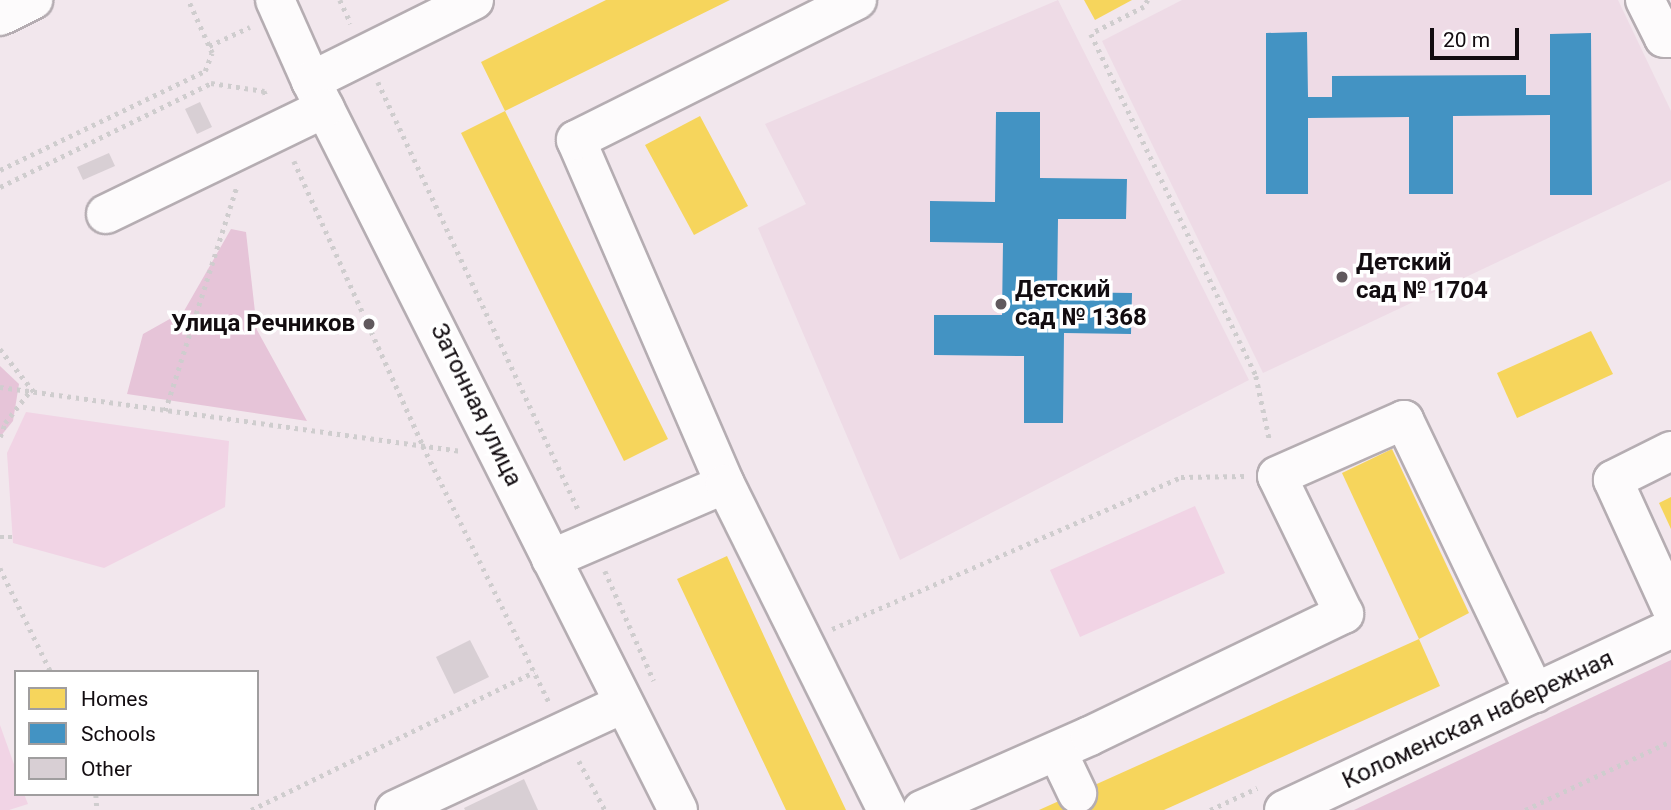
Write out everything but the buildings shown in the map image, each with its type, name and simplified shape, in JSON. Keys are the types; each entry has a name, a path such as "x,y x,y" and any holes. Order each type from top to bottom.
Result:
{"street":[{"path":"0,16 33,0"},
{"name":"Затонная улица","path":"275,0 318,94 498,449 622,704 678,810"},
{"path":"106,214 266,137 365,54 474,0"},
{"path":"857,0 576,140 725,484 887,810"},
{"path":"1645,0 1664,38 1671,38"},
{"path":"922,810 1057,751 1344,614 1277,475 1404,420 1535,693"},
{"path":"1671,451 1613,480 1671,607"},
{"path":"551,559 725,484"},
{"name":"Коломенская набережная","path":"1284,810 1671,629"},
{"path":"395,810 622,704"},
{"path":"1057,751 1077,793"}],"path":[{"path":"0,170 205,71 212,53 188,0"},
{"path":"802,642 1181,477 1277,475 1256,376 1091,34 1144,7 1148,0"},
{"path":"365,54 547,440 661,695"},
{"path":"0,187 211,83 264,90 266,137 165,411"},
{"path":"266,137 605,810"},
{"path":"0,349 36,393"},
{"path":"0,387 465,451 498,449 547,440"},
{"path":"0,437 5,423 29,392"},
{"path":"0,537 13,537"},
{"path":"0,568 50,670"},
{"path":"251,810 534,672"},
{"path":"1525,810 1671,741"}],"shaded area":[{"name":"Детский сад № 1368","path":"1058,0 1249,380 900,560 758,228 806,204 765,124"},
{"name":"Детский сад № 1704","path":"1182,0 1618,0 1671,111 1671,180 1263,373 1102,41"},
{"path":"231,229 246,232 257,330 307,421 127,394 143,334 184,311"},
{"path":"0,366 19,384 13,421 0,437"},
{"path":"26,412 229,441 225,507 104,568 13,543 7,453"},
{"path":"1195,506 1225,573 1080,637 1050,570"},
{"path":"1671,660 1671,810 1354,810"},
{"path":"0,725 14,764 14,796 25,796 28,804 0,810"}],"place":[{"name":"Детский сад № 1704","path":"1342,277"},
{"name":"Детский сад № 1368","path":"1001,304"},
{"name":"Улица Речников","path":"369,324"}]}
